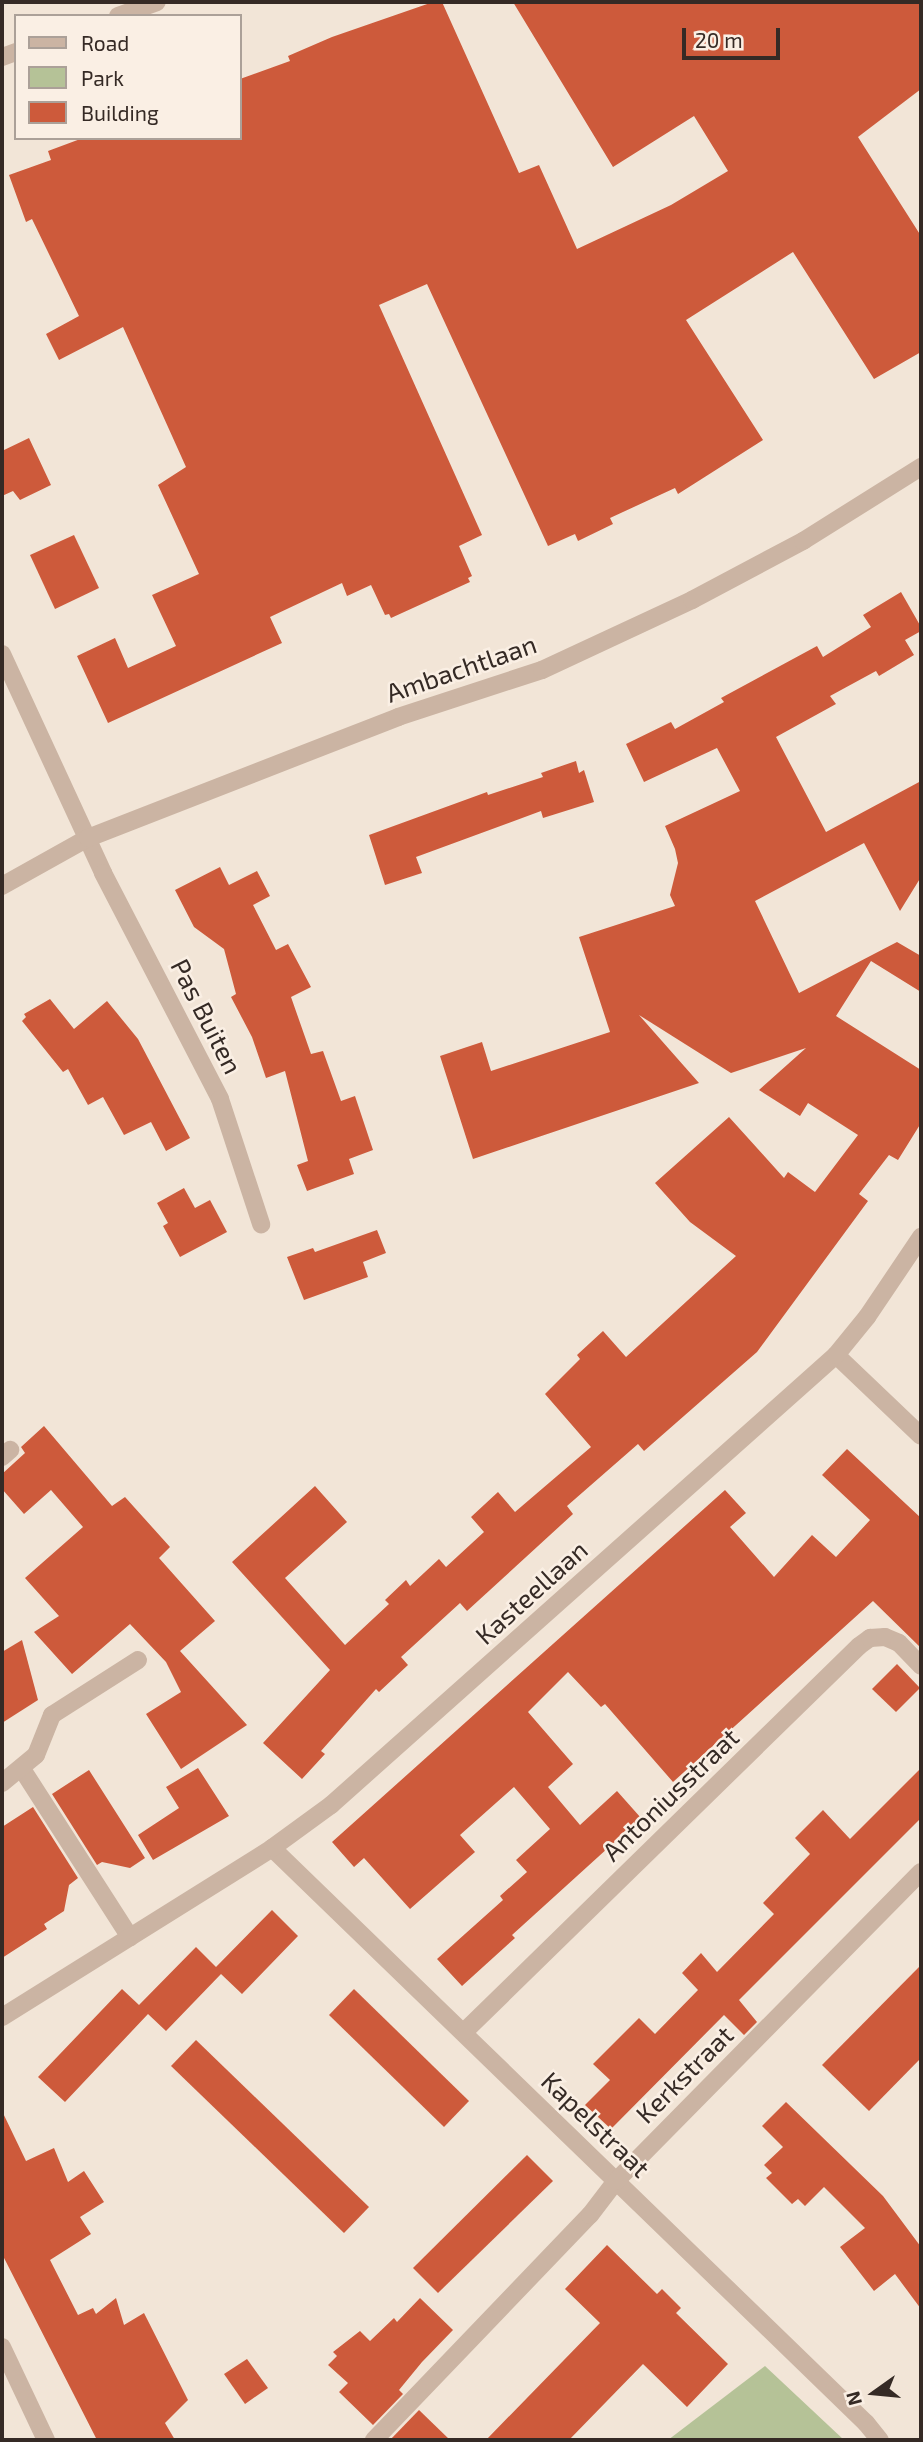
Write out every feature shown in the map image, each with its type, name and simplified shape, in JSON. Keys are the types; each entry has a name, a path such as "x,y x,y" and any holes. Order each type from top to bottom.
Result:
{"street":[{"path":"124,14 157,2"},
{"name":"Ambachtlaan","path":"2,886 88,838 398,717 542,670 692,600 803,541 921,467"},
{"name":"Pas Buiten","path":"2,654 88,838 220,1099 261,1224"},
{"name":"Kasteellaan","path":"2,2017 272,1848 331,1805 836,1355 867,1317 921,1237"},
{"path":"836,1355 921,1436"},
{"name":"Antoniusstraat","path":"464,2032 870,1637 885,1636 899,1643 921,1666"},
{"path":"2,1783 36,1755 52,1715 138,1660"},
{"path":"22,1769 130,1937"},
{"name":"Kapelstraat","path":"272,1848 866,2423 880,2440"},
{"name":"Kerkstraat","path":"374,2440 590,2215 616,2180 921,1872"},
{"path":"2,2347 46,2440"}],"green space":[{"path":"765,2366 844,2440 668,2440"}],"building":[{"path":"433,2 442,2 519,173 539,165 577,249 671,205 728,171 694,116 613,167 513,2 921,2 921,89 858,137 921,236 921,352 874,379 793,252 686,320 763,440 678,494 675,488 610,518 613,524 578,541 575,534 548,546 427,284 379,305 482,535 459,546 472,576 468,578 470,582 391,618 389,614 385,615 371,585 347,596 342,583 270,617 282,643 108,723 77,656 115,638 128,668 176,646 152,595 199,574 158,485 186,467 123,327 59,360 46,334 79,316 32,219 26,222 9,175 51,160 48,151 78,140 242,140 242,78 290,61 288,56 332,37"},
{"path":"29,438 51,485 20,500 13,491 2,496 2,451"},
{"path":"74,535 99,588 55,609 30,555"},
{"path":"901,592 921,627 921,631 905,640 914,655 879,676 876,671 830,696 836,704 776,737 826,832 921,781 921,877 900,911 864,843 755,901 799,993 897,942 921,956 921,992 871,961 836,1016 921,1070 921,1123 898,1160 889,1155 859,1194 868,1201 757,1352 644,1451 638,1444 567,1506 573,1514 467,1611 460,1603 401,1657 408,1665 379,1692 376,1689 321,1751 325,1754 302,1779 263,1743 330,1670 232,1562 315,1486 347,1522 285,1578 345,1645 389,1604 385,1600 406,1580 410,1586 439,1559 446,1567 484,1532 471,1517 498,1492 515,1512 591,1447 545,1394 580,1359 577,1355 603,1331 626,1357 736,1256 690,1222 655,1183 729,1117 784,1178 788,1172 815,1192 858,1135 808,1103 800,1116 759,1090 806,1048 731,1073 639,1015 699,1083 473,1159 440,1056 482,1042 491,1071 610,1032 579,937 675,906 670,895 678,863 665,826 740,791 717,748 644,782 626,744 671,722 675,729 724,702 721,698 817,646 823,657 871,627 863,615"},
{"path":"576,761 579,773 584,770 594,802 543,818 541,811 416,857 422,873 385,885 369,835 487,792 488,795 543,777 541,773"},
{"path":"220,867 229,885 257,871 270,896 253,905 276,950 288,944 311,987 291,997 311,1054 323,1051 341,1101 355,1096 373,1150 349,1159 354,1174 307,1191 297,1165 308,1161 285,1071 266,1078 252,1037 231,997 236,994 224,949 194,927 175,890"},
{"path":"50,999 74,1029 107,1001 138,1039 190,1138 166,1151 151,1122 124,1135 103,1097 88,1105 68,1069 63,1072 22,1021 26,1017 24,1014"},
{"path":"184,1188 195,1208 210,1200 227,1232 180,1257 163,1226 168,1223 157,1203"},
{"path":"377,1230 386,1253 363,1262 368,1277 304,1300 287,1257 313,1248 315,1252"},
{"path":"44,1426 112,1506 125,1497 170,1547 159,1558 215,1621 180,1651 247,1725 181,1769 146,1714 181,1692 166,1662 130,1624 72,1674 34,1632 59,1616 25,1578 83,1527 51,1490 24,1514 2,1489 2,1474 25,1453 21,1447"},
{"path":"847,1449 921,1518 921,1648 873,1601 673,1782 605,1704 601,1707 568,1672 528,1712 573,1764 548,1787 580,1825 617,1791 641,1818 512,1935 515,1938 462,1986 437,1959 503,1900 500,1896 527,1872 516,1860 550,1829 514,1787 460,1835 475,1852 410,1909 364,1858 354,1867 332,1842 725,1490 746,1513 730,1527 774,1577 812,1535 836,1557 870,1520 822,1475"},
{"path":"22,1640 38,1700 2,1723 2,1652"},
{"path":"897,1664 920,1688 896,1712 872,1689"},
{"path":"198,1768 229,1816 153,1860 138,1835 179,1808 166,1787"},
{"path":"921,1768 921,1818 739,2000 757,2022 744,2035 724,2015 611,2129 585,2105 610,2080 593,2064 639,2018 655,2034 698,1990 682,1973 701,1953 717,1972 774,1914 763,1903 810,1854 795,1838 823,1810 850,1839"},
{"path":"89,1770 145,1858 130,1868 102,1862 97,1865 52,1794"},
{"path":"33,1807 78,1878 69,1885 64,1911 44,1924 47,1929 2,1958 2,1827"},
{"path":"272,1910 298,1936 242,1994 221,1974 166,2031 148,2014 65,2102 38,2077 122,1989 139,2005 196,1947 216,1967"},
{"path":"921,1965 921,2058 869,2111 822,2065"},
{"path":"354,1989 469,2101 444,2127 329,2015"},
{"path":"196,2040 369,2207 344,2233 171,2066"},
{"path":"786,2102 883,2196 921,2247 921,2309 895,2274 874,2291 840,2247 865,2228 824,2187 805,2206 798,2199 792,2204 766,2178 772,2173 764,2165 783,2147 762,2126"},
{"path":"2,2111 26,2161 54,2148 68,2182 84,2171 104,2202 80,2217 91,2234 50,2260 78,2315 93,2308 96,2314 116,2298 124,2325 144,2313 188,2400 165,2423 175,2440 97,2440 2,2254"},
{"path":"527,2155 553,2181 438,2293 413,2268"},
{"path":"607,2245 657,2294 662,2289 681,2308 676,2313 728,2364 687,2407 643,2364 569,2440 486,2440 600,2323 565,2289"},
{"path":"420,2298 453,2330 422,2362 399,2390 403,2394 373,2425 339,2392 348,2383 328,2365 337,2356 333,2352 360,2331 370,2341 394,2318 397,2322"},
{"path":"247,2359 268,2388 245,2404 224,2374"},
{"path":"419,2410 450,2440 390,2440"}]}
